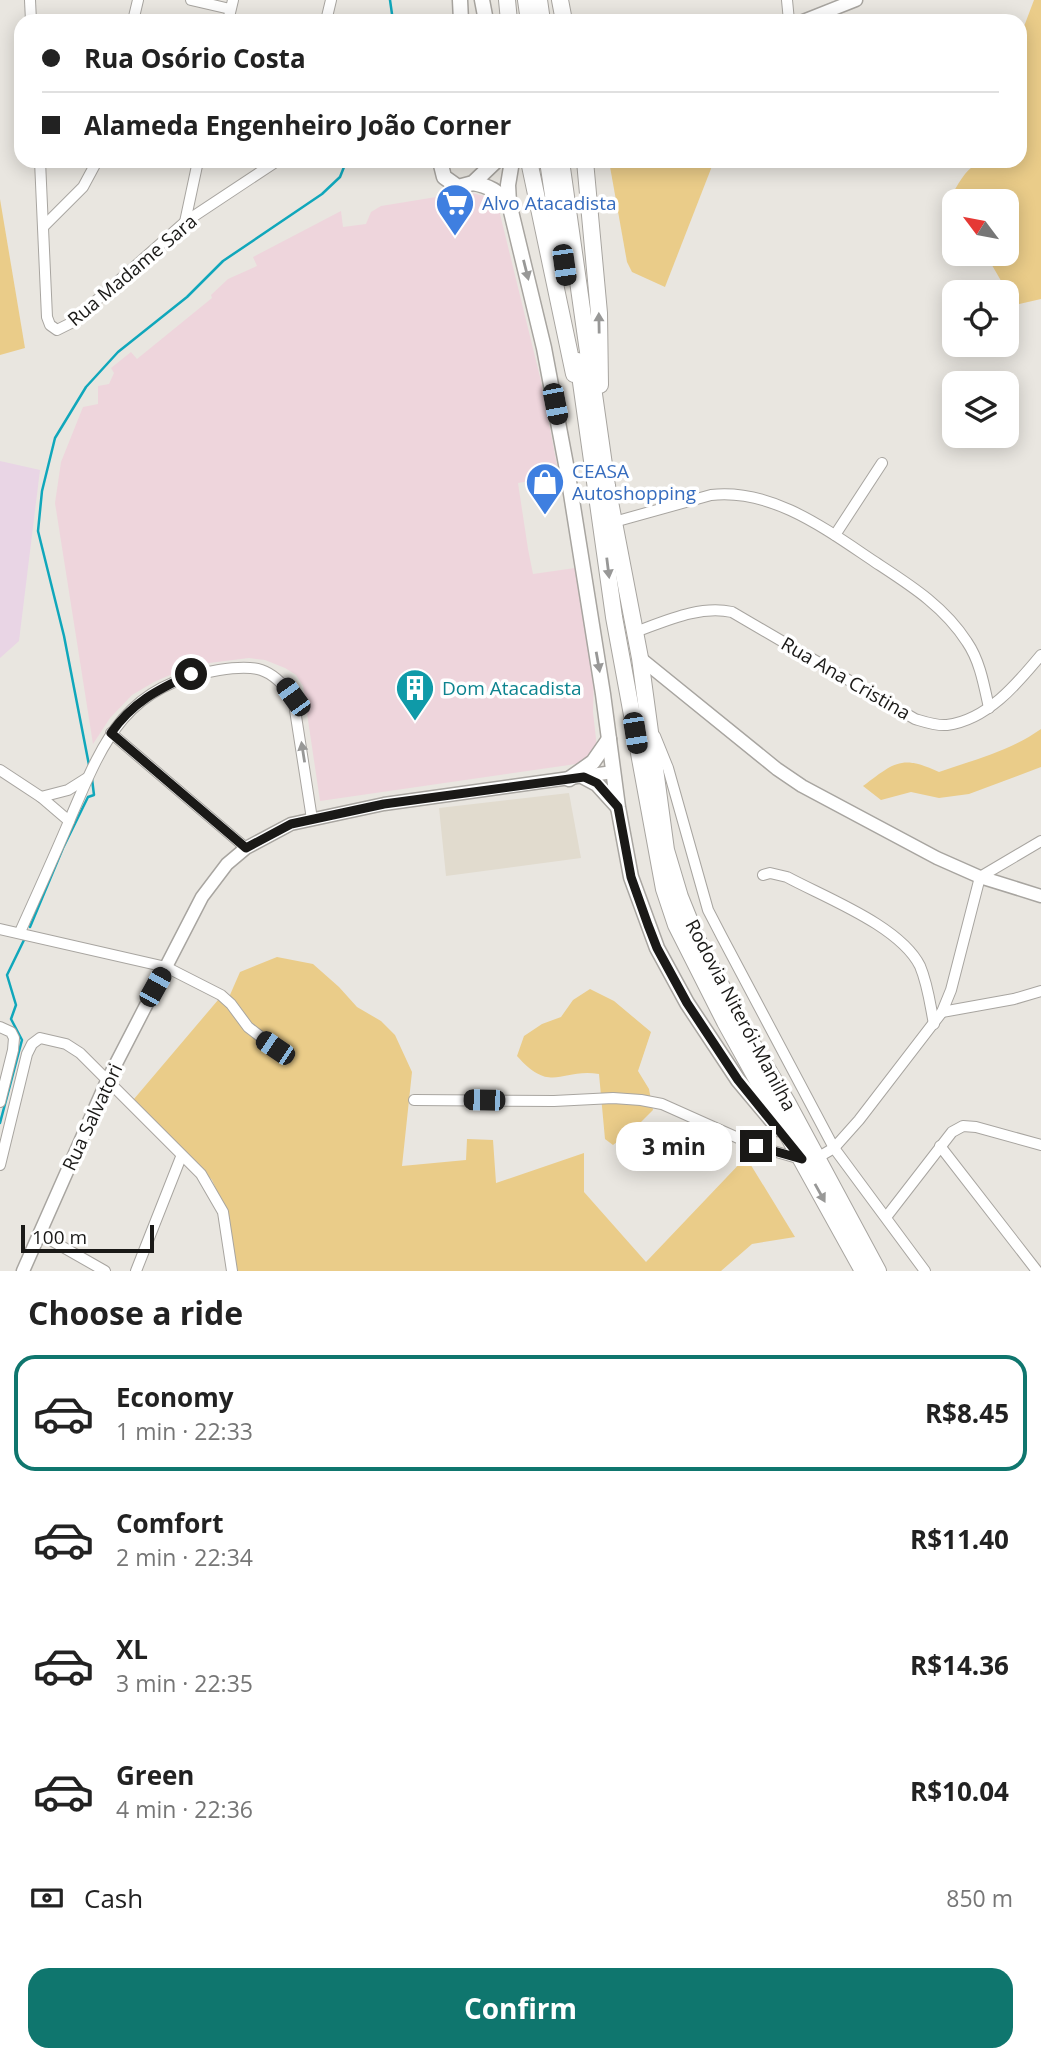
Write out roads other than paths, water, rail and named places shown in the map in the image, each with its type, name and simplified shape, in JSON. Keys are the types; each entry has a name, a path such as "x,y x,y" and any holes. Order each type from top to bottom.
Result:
{"highway":[{"path":"531,168 594,439"},
{"name":"Rodovia Niterói-Manilha","path":"549,168 594,439 614,522 640,658 666,850 680,897 697,939 746,1032 863,1271"},
{"name":"Rodovia Niterói-Manilha","path":"562,168 614,617 664,888 677,925 704,981 805,1156 878,1271"},
{"path":"586,168 600,313 594,439"}],"main road":[{"path":"442,168 444,177 458,187 473,183 489,168"},
{"path":"511,168 509,203 544,348 566,462 631,877 657,948 687,1003 738,1080 805,1156"},
{"path":"473,183 492,189 509,203"},
{"path":"577,778 593,762 609,739"},
{"path":"577,778 597,783 618,807"}],"street":[{"path":"191,0 232,4"},
{"path":"821,14 856,0"},
{"path":"40,168 43,227"},
{"path":"43,227 83,187 93,168"},
{"path":"185,222 197,168"},
{"name":"Rua Madame Sara","path":"43,227 47,317 50,326 57,330 71,323 185,222 266,168"},
{"path":"835,535 883,463"},
{"path":"614,522 711,495 752,497 783,508 835,535 925,595 949,618 969,644 983,677 989,708"},
{"name":"Rua Ana Cristina","path":"635,632 703,610 732,612 915,719 945,725 959,722 989,708 1017,684 1041,655"},
{"path":"640,658 777,769 802,786 937,859 980,877 1041,896"},
{"path":"20,932 87,778 111,733 122,717 152,692 191,674 246,666 266,671 281,681 293,697 312,820"},
{"path":"644,690 656,683 668,681"},
{"path":"648,718 668,768 708,910 834,1148 887,1216 925,1271"},
{"path":"111,733 246,848"},
{"path":"0,770 41,797 69,821"},
{"name":"Rua Salvatori","path":"23,1271 107,1081 202,897 227,864 246,848 282,828 312,820 384,804 613,772"},
{"path":"41,797 68,790 87,778"},
{"path":"414,1100 641,1100 662,1104 756,1146 805,1156 834,1148 942,1012 951,990 980,877 1041,841"},
{"path":"763,875 770,873 787,877 884,928 904,944 918,963 928,985 934,1024"},
{"path":"0,929 166,967 221,995 248,1027 275,1048"},
{"path":"942,1012 1041,991"},
{"path":"0,1027 11,1032 14,1045 0,1102"},
{"path":"0,1165 27,1054 36,1040 54,1040 80,1053 181,1157 201,1174 223,1212 232,1271"},
{"path":"887,1216 940,1146 952,1132 963,1126 976,1127 1041,1145"},
{"path":"940,1146 1037,1271"},
{"path":"136,1271 181,1157"},
{"path":"40,1234 105,1271"}],"waterway":[{"path":"390,0 392,14"},
{"path":"89,765 64,636 38,531 42,491 55,438 86,387 118,352 187,297 223,261 322,194 340,177 344,168"},
{"path":"30,927 63,848 88,797 94,795 92,779"},
{"path":"0,1123 22,1040 11,1019 16,1005 7,975 24,940"}],"place":[{"name":"Alvo Atacadista","path":"455,237"},
{"name":"CEASA Autoshopping","path":"545,516"},
{"name":"Dom Atacadista","path":"415,722"}]}
